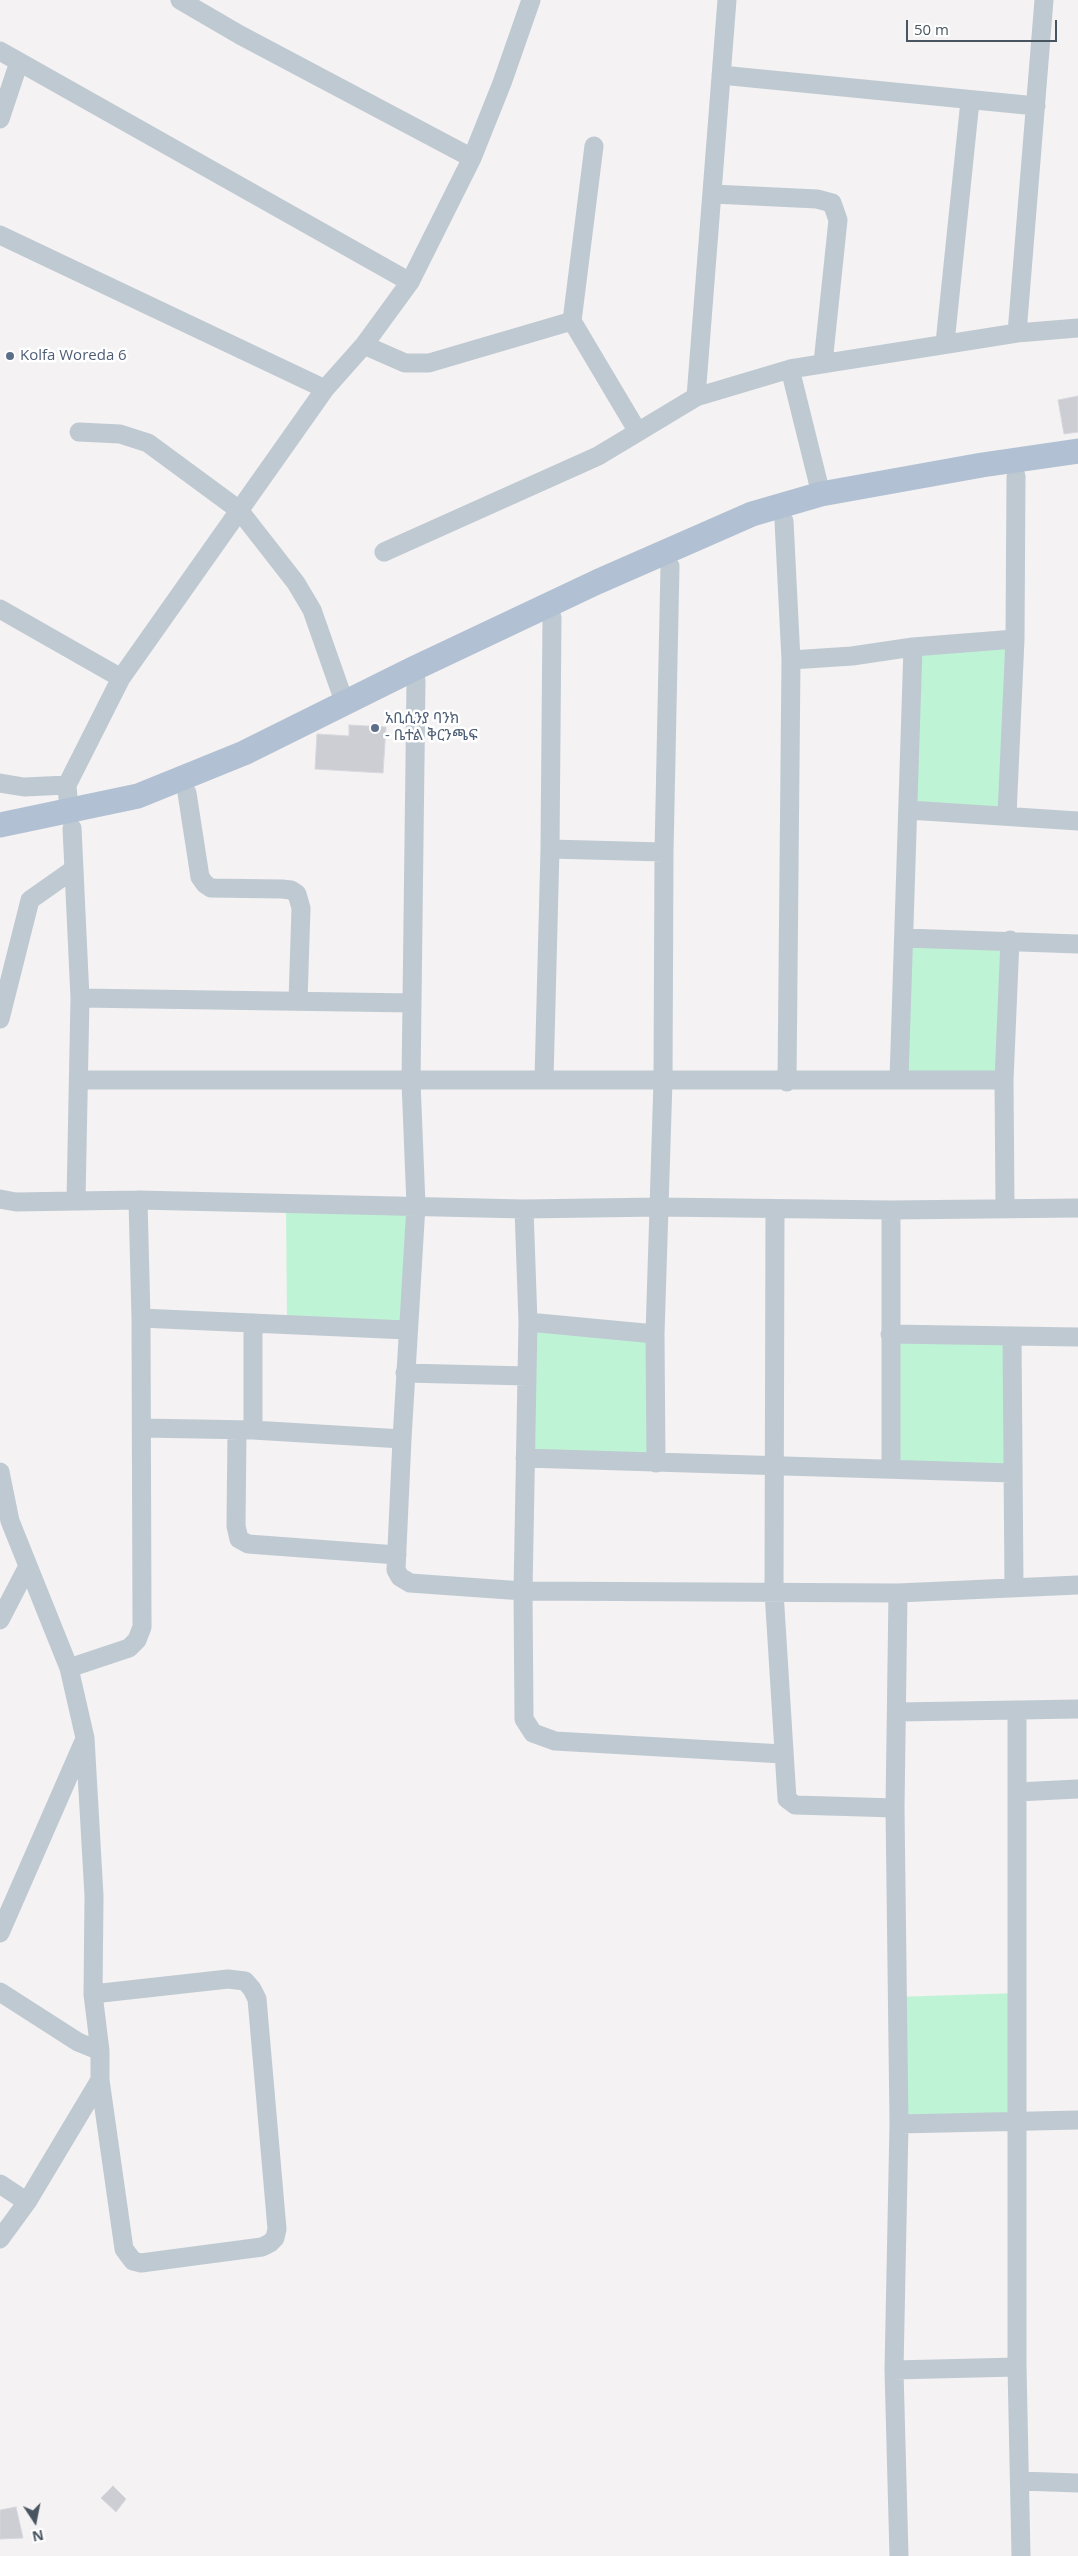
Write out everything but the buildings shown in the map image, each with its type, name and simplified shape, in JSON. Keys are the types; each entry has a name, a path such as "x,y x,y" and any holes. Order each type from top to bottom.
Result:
{"main road":[{"path":"0,842 71,820 138,796 244,753 413,669 597,582 752,514 821,494 982,464 1078,452"},
{"path":"0,825 129,815 187,793 334,724 416,680 552,617 721,544 784,521 898,493 1078,468"}],"street":[{"path":"180,0 240,35 472,158"},
{"path":"76,1200 80,998 74,869 67,785 121,678 325,389 364,345 410,282 472,158 502,82 531,0"},
{"path":"696,397 727,0"},
{"path":"1017,333 1044,0"},
{"path":"0,51 410,282"},
{"path":"0,119 19,62"},
{"path":"720,75 1036,106"},
{"path":"945,344 970,101"},
{"path":"594,146 572,321 638,432"},
{"path":"713,194 817,199 832,204 838,220 822,363"},
{"path":"0,235 325,389"},
{"path":"364,345 406,364 429,363 572,321"},
{"path":"384,552 598,456 696,397 790,369 822,363 1017,333 1078,328"},
{"path":"790,369 821,494"},
{"path":"79,432 120,434 148,443 239,510 296,584 312,610 345,704"},
{"path":"1007,815 1015,639 1016,476"},
{"path":"784,521 791,660 787,1082"},
{"path":"656,1463 655,1334 663,1081 664,852 670,566"},
{"path":"0,609 121,678"},
{"path":"544,1079 550,849 552,617"},
{"path":"791,660 852,656 913,647 1015,639"},
{"path":"899,1079 913,647"},
{"path":"416,680 411,1082 416,1206 407,1330 396,1570 400,1578 410,1583 523,1591 898,1593 1078,1585"},
{"path":"0,783 24,787 67,785"},
{"path":"187,793 200,877 205,884 211,888 282,889 291,890 297,894 301,908 298,1001"},
{"path":"908,810 1078,821"},
{"path":"550,849 664,852"},
{"path":"0,1019 30,900 74,869"},
{"path":"905,938 1010,940 1078,944"},
{"path":"1005,1207 1004,1080 1010,940"},
{"path":"80,998 412,1004"},
{"path":"79,1080 411,1082 544,1079 787,1082 899,1079 1004,1080"},
{"path":"0,1199 16,1202 138,1200 524,1209 659,1207 890,1210 1005,1207 1078,1208"},
{"path":"69,1668 128,1648 137,1640 142,1627 141,1318 138,1200"},
{"path":"524,1209 528,1322 523,1591 524,1719 533,1733 554,1741 783,1754"},
{"path":"774,1209 774,1592 787,1799 794,1806 895,1808"},
{"path":"890,1210 891,1468"},
{"path":"141,1318 407,1330"},
{"path":"528,1322 655,1334"},
{"path":"253,1323 236,1526 239,1539 248,1544 397,1555"},
{"path":"890,1334 1078,1337"},
{"path":"1012,1336 1014,1587"},
{"path":"405,1373 527,1376"},
{"path":"142,1428 245,1430 402,1439"},
{"path":"525,1458 1012,1473"},
{"path":"0,1472 10,1521 69,1668 85,1738 94,1896 93,1994 100,2050 100,2080 124,2249 133,2261 141,2264 262,2247 275,2238 277,2229 257,1999 252,1989 245,1981 228,1979 93,1994"},
{"path":"0,1539 10,1521"},
{"path":"0,1620 28,1566"},
{"path":"898,1593 898,1712 895,1808 899,2124 894,2370 899,2556"},
{"path":"898,1712 1078,1709"},
{"path":"1017,1711 1018,2367 1021,2556"},
{"path":"0,1933 85,1738"},
{"path":"1016,1792 1078,1789"},
{"path":"0,1992 78,2042 100,2050"},
{"path":"0,2239 27,2202 100,2080"},
{"path":"899,2124 1078,2120"},
{"path":"0,2184 27,2202"},
{"path":"894,2370 1018,2367"},
{"path":"1021,2481 1078,2483"}],"green space":[{"path":"1015,639 1007,815 909,810 913,647"},
{"path":"905,938 1010,940 1004,1080 899,1079"},
{"path":"286,1203 416,1205 407,1330 287,1324"},
{"path":"528,1322 655,1334 656,1463 525,1458"},
{"path":"890,1334 1012,1336 1012,1473 891,1468"},
{"path":"1018,1993 1019,2122 899,2124 897,1997"}],"place":[{"name":"Kolfa Woreda 6","path":"10,356"},
{"name":"አቢሲንያ ባንክ - ቤተል ቅርንጫፍ","path":"375,728"}]}
